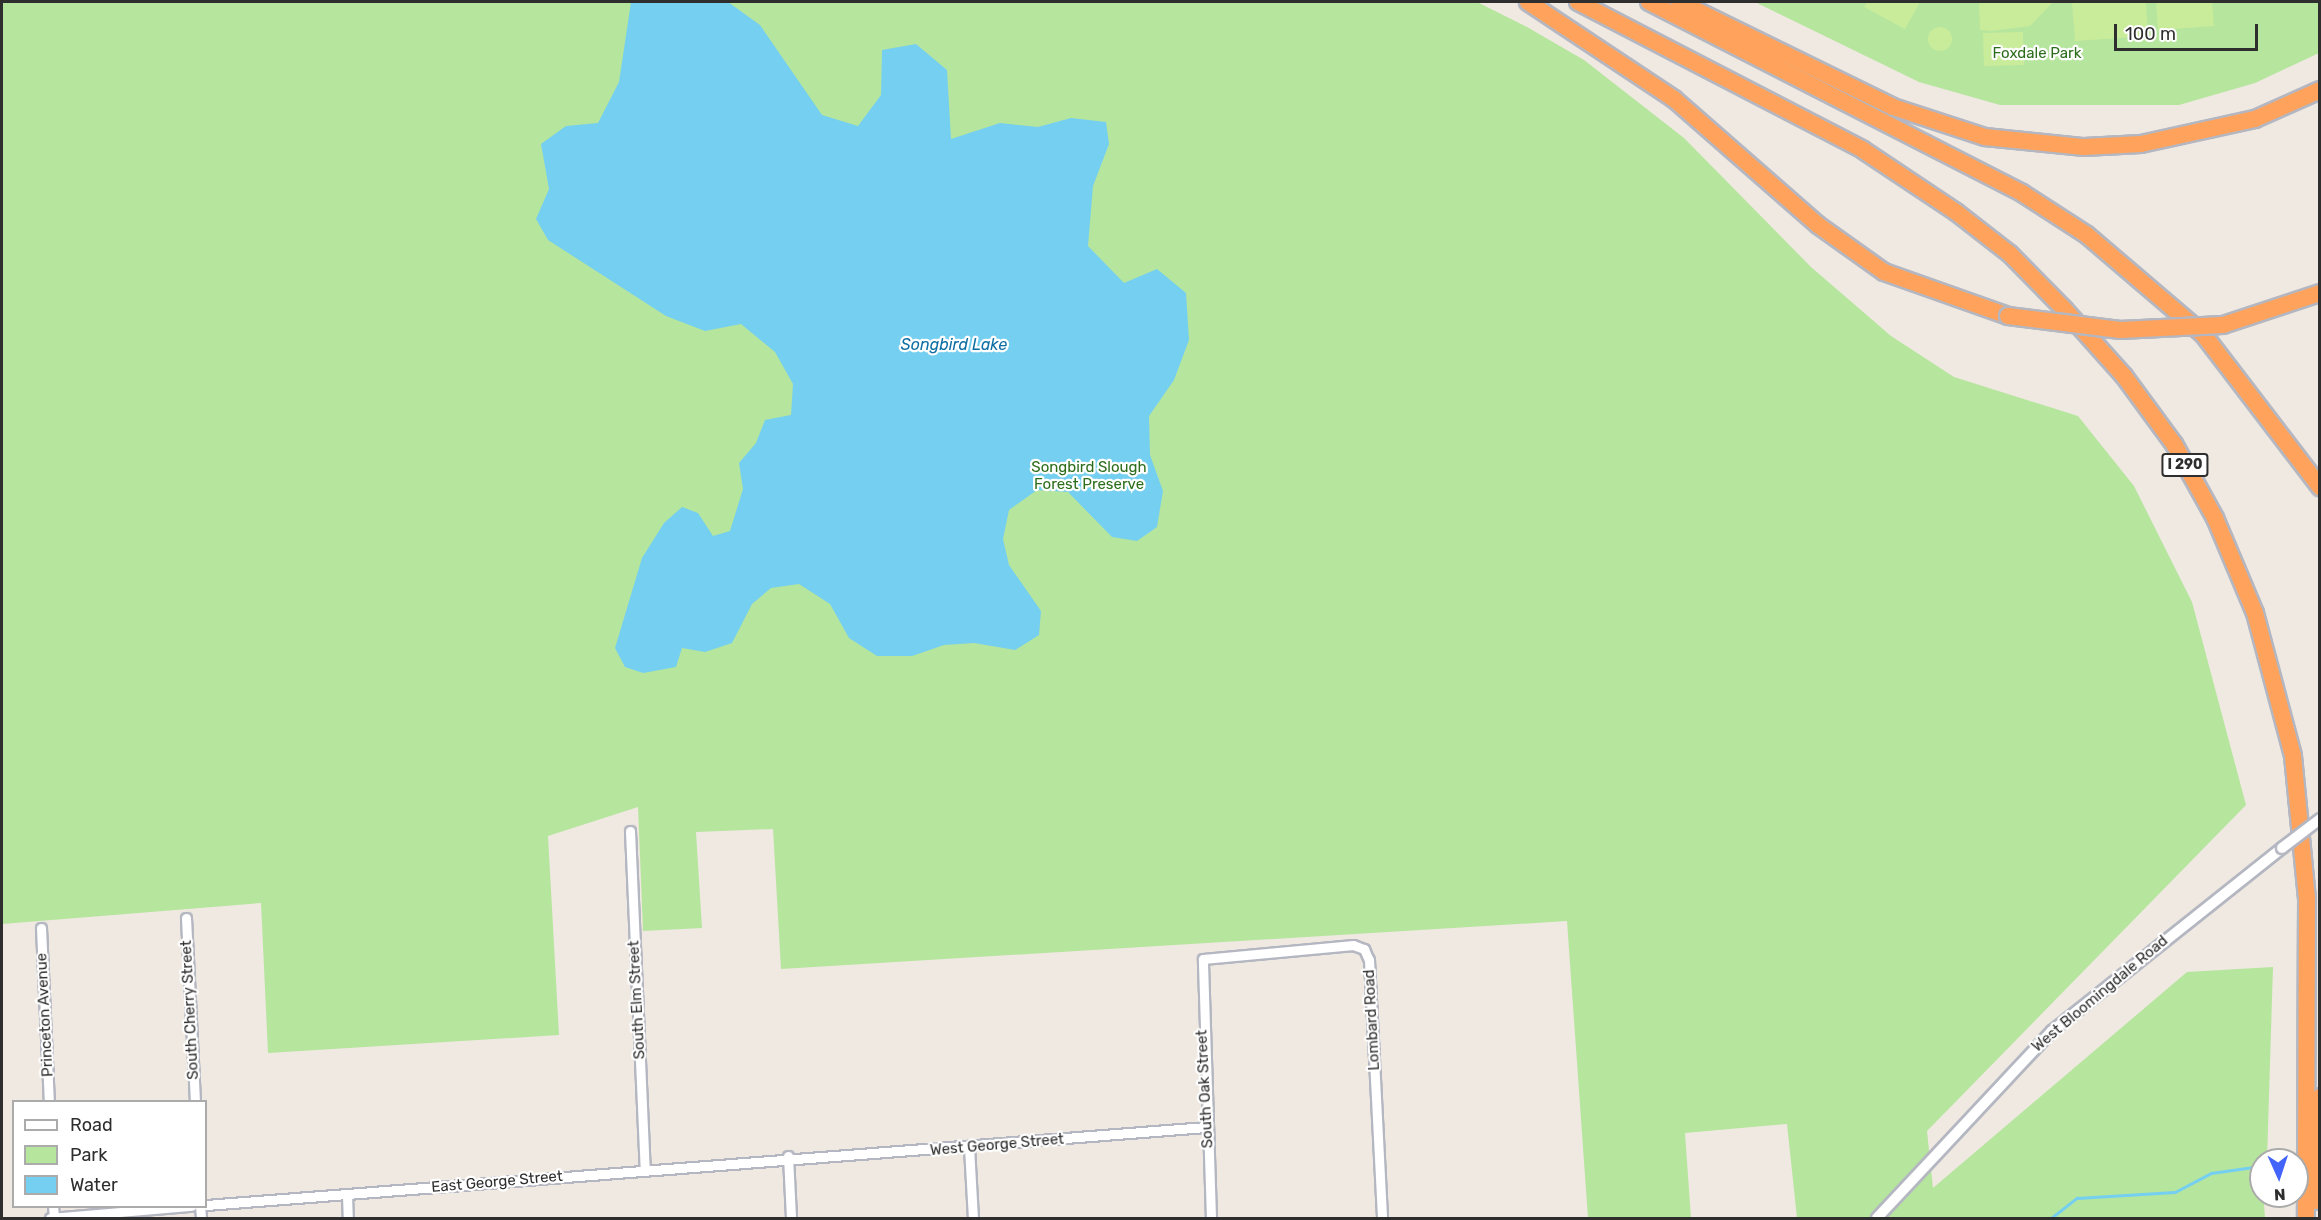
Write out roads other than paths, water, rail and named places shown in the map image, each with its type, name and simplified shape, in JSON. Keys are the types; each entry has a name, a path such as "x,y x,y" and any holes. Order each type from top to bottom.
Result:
{"highway":[{"path":"1528,2 1674,99 1818,225 1884,272 2008,316 2120,330 2223,325 2319,292"},
{"name":"I 290","path":"1578,2 1863,150 1956,212 2010,254 2065,310 2124,376 2174,444 2215,518 2255,613 2294,756 2307,900 2306,1218"},
{"path":"1649,2 1982,172 2087,235 2203,334 2294,448 2319,488"},
{"path":"1679,2 1893,107 1985,137 2084,147 2140,144 2255,119 2319,90"},
{"path":"2314,1218 2319,1097"}],"street":[{"name":"West Bloomingdale Road","path":"1877,1218 2052,1031 2319,819"},
{"name":"South Elm Street","path":"630,831 645,1170"},
{"name":"South Cherry Street","path":"186,918 195,1100"},
{"name":"Princeton Avenue","path":"41,928 49,1100"},
{"name":"Lombard Road","path":"1203,959 1353,945 1367,954 1382,1218"},
{"name":"South Oak Street","path":"1203,959 1211,1218"},
{"name":"West George Street","path":"788,1156 842,1159 1207,1127"},
{"path":"969,1147 973,1218"},
{"name":"East George Street","path":"207,1205 645,1170 788,1156"},
{"path":"788,1156 791,1218"},
{"path":"347,1195 348,1218"},
{"path":"52,1218 168,1208"}],"water":[{"name":"Songbird Lake","path":"631,2 728,2 760,25 822,115 858,126 881,95 882,50 916,44 947,70 951,139 1000,123 1038,127 1071,118 1106,122 1109,144 1093,186 1088,246 1124,283 1157,269 1186,293 1189,340 1174,380 1149,416 1150,455 1163,491 1157,527 1137,541 1112,537 1068,492 1037,490 1009,510 1003,539 1009,565 1041,611 1039,635 1015,650 974,643 944,645 912,656 877,656 849,638 830,604 799,584 771,588 752,604 732,643 705,652 682,648 676,667 643,673 625,667 615,648 642,558 664,523 682,507 698,513 713,536 730,531 743,489 739,463 756,443 765,420 791,415 793,384 775,352 741,324 705,331 666,316 548,240 536,219 549,189 541,144 566,126 598,123 619,82"}],"waterway":[{"path":"2051,1218 2077,1198 2175,1192 2211,1173 2249,1168"}],"park label":[{"name":"Foxdale Park","path":"2037,54"},
{"name":"Songbird Slough Forest Preserve","path":"1089,476"}]}
